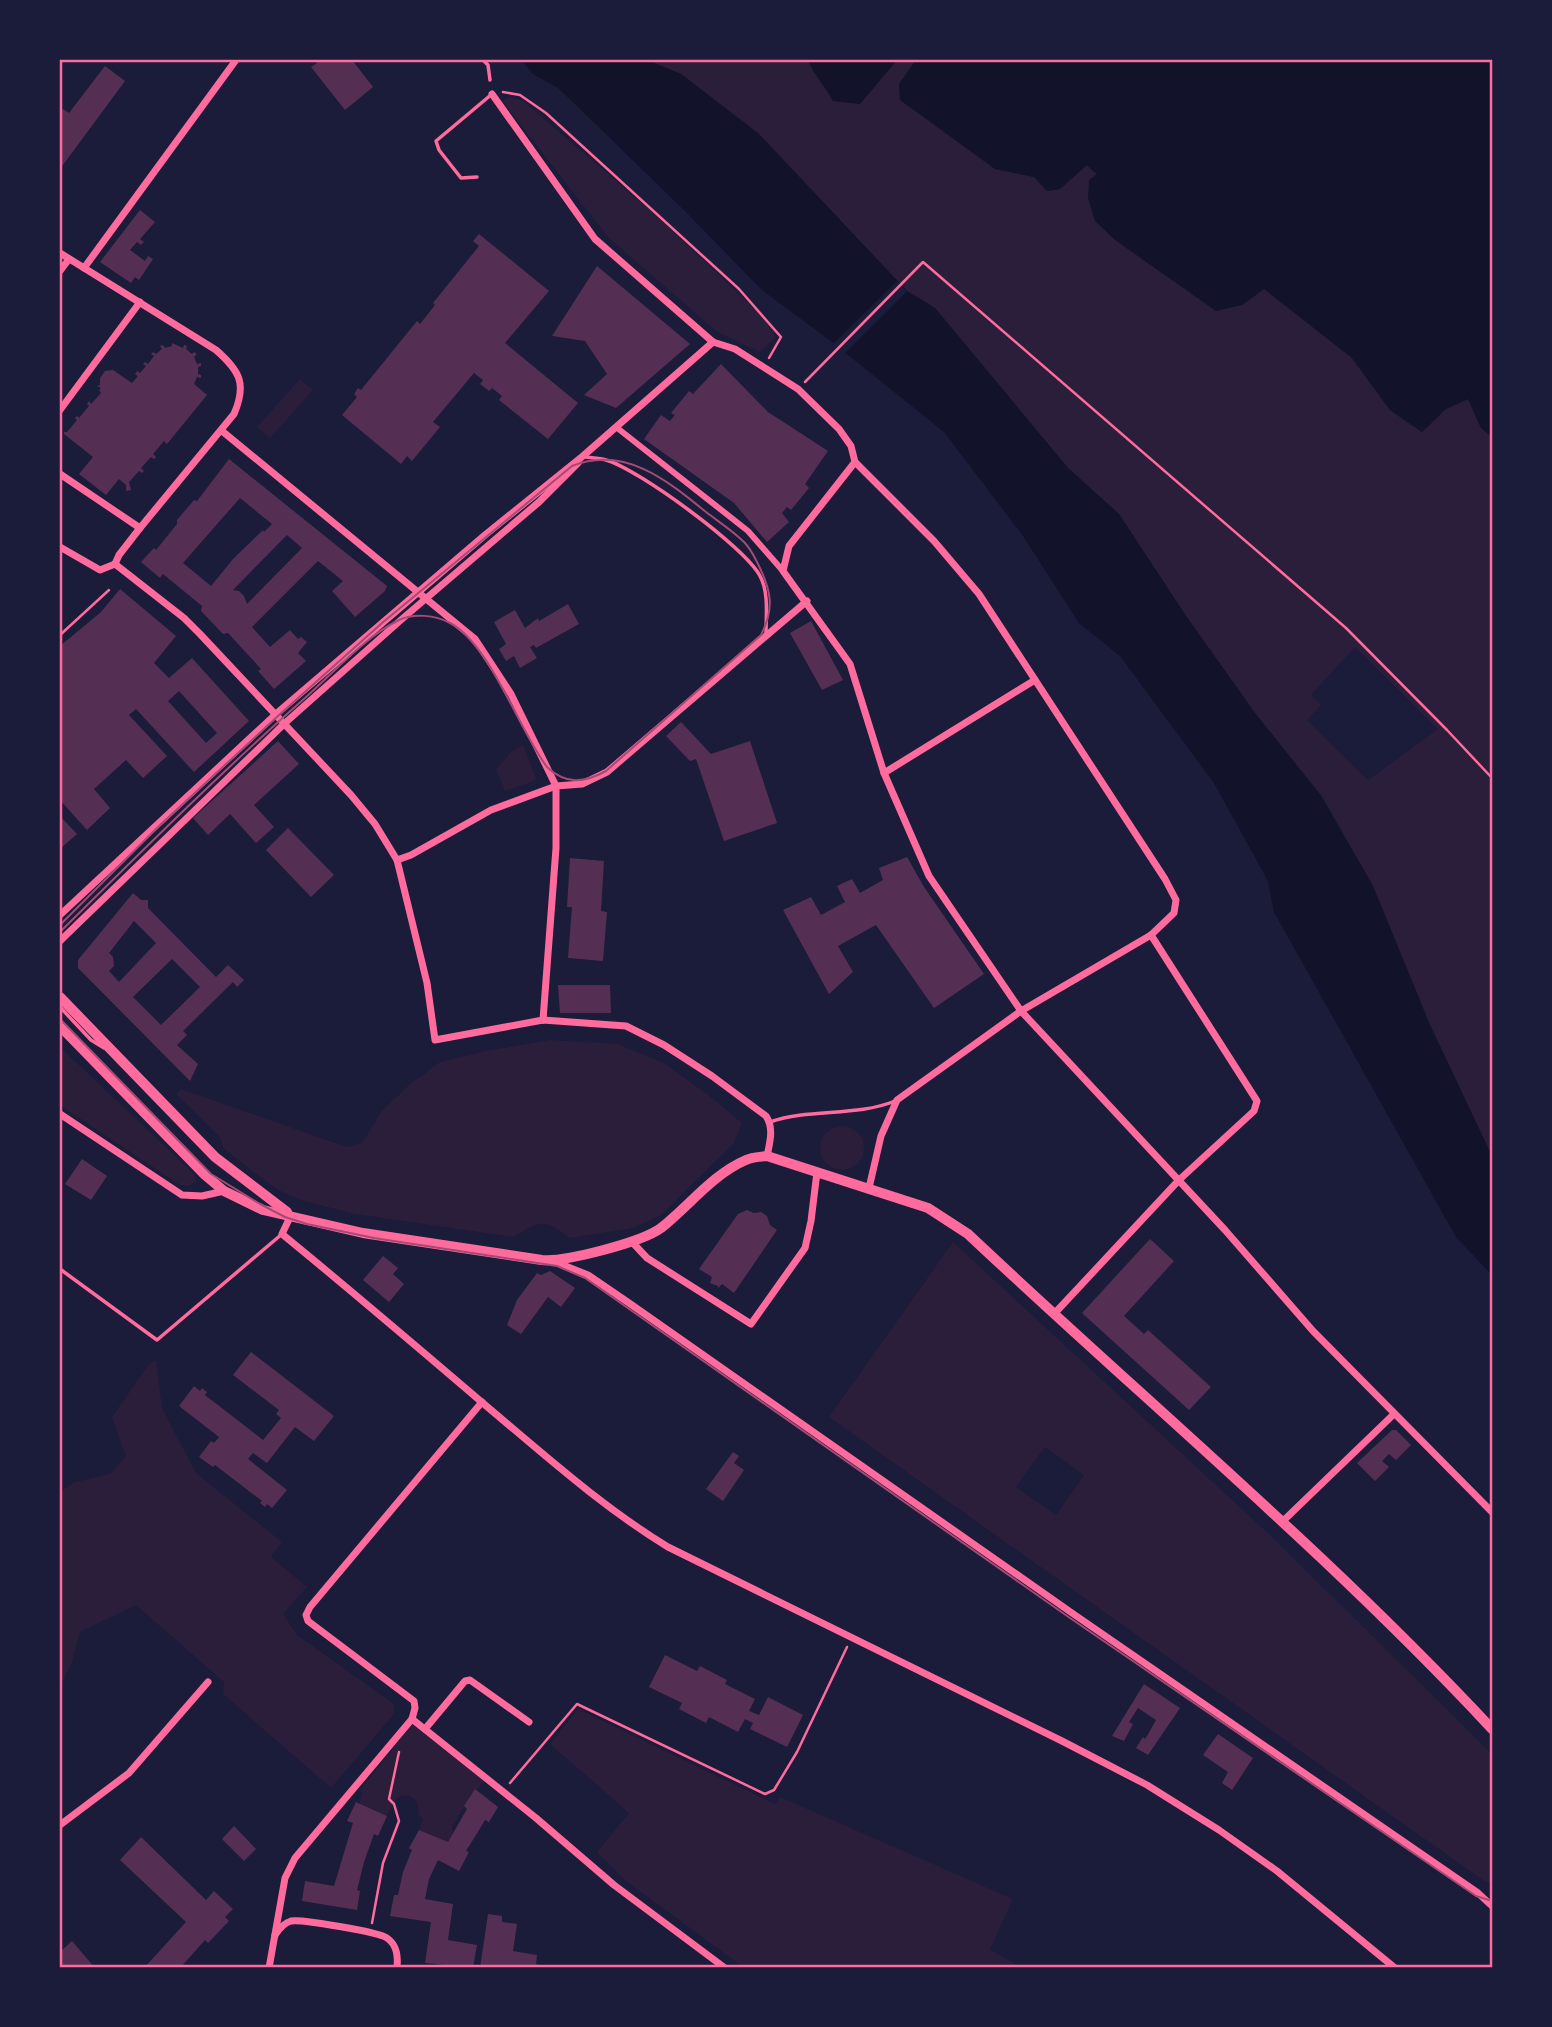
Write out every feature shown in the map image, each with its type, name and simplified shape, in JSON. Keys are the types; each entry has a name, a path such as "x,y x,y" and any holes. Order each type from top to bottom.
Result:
{"street":[{"path":"84,268 236,60"},
{"path":"492,94 595,239 713,341 735,349 799,389 839,429 851,446 855,462 934,541 979,594 1165,879 1176,900 1174,913 1151,935 1021,1011 897,1100 881,1136 869,1188"},
{"path":"60,253 216,350 231,363 239,378 241,398 222,431 139,528 115,564 100,570 60,547"},
{"path":"60,271 69,259"},
{"path":"60,410 140,302"},
{"path":"60,915 276,714 565,468 583,456 713,341"},
{"path":"616,427 748,531 807,601 850,664 884,773 929,876 1021,1011 1179,1180 1313,1331 1493,1513"},
{"path":"222,431 475,639 511,694 556,786 556,848 543,1020"},
{"path":"60,941 285,723 539,502 583,456"},
{"path":"783,571 789,546 855,462"},
{"path":"60,474 139,528"},
{"path":"115,564 184,618 285,723 367,814 397,860 426,983 435,1040 543,1020 626,1026 664,1045 749,1102 770,1122 767,1156"},
{"path":"397,860 411,855 491,810 556,786 582,784 607,772 807,601"},
{"path":"884,773 1035,680"},
{"path":"1054,1314 1179,1180 1254,1111 1257,1101 1151,935"},
{"path":"60,997 215,1157 238,1177 292,1215"},
{"path":"60,1026 205,1175 224,1191 263,1210 363,1233 549,1260 588,1275 1493,1906"},
{"path":"60,1114 182,1195 202,1196 224,1191"},
{"path":"549,1260 562,1260 633,1242 658,1230 716,1179 747,1160 767,1156 928,1208 959,1227 1282,1522 1493,1729"},
{"path":"633,1242 647,1258 751,1324 805,1248 817,1172"},
{"path":"292,1215 282,1234 627,1523 668,1547 1147,1785 1219,1830 1277,1871 1395,1968"},
{"path":"269,1968 285,1878 295,1858 403,1731 412,1719 415,1709 414,1701 308,1620 306,1615 482,1402"},
{"path":"1282,1522 1394,1414"},
{"path":"425,1729 465,1681 470,1680 529,1722"},
{"path":"60,1825 138,1764 208,1682"},
{"path":"412,1719 503,1791 614,1885 725,1968"},
{"path":"1478,1893 1493,1898"},
{"path":"274,1938 285,1924 292,1921 370,1932 381,1935 394,1946 398,1955 397,1968"}],"lane":[{"path":"483,60 488,65 490,80"},
{"path":"477,177 461,178 439,150 436,141 492,94"},
{"path":"583,456 607,460 643,478 745,555 766,589 766,636"},
{"path":"60,1007 91,1040 121,1059"},
{"path":"770,1122 786,1116 879,1107 897,1100"},
{"path":"60,1269 158,1340 282,1234"}],"path":[{"path":"492,94 503,92 520,95 546,113 739,289 781,337 764,367"},
{"path":"812,376 923,262 1346,628 1493,778"},
{"path":"60,635 109,590"},
{"path":"503,1791 577,1704 765,1794 774,1790 797,1752 852,1637"},
{"path":"370,1932 383,1863 399,1821 394,1804 389,1799 403,1731"}],"shaded area":[{"path":"521,60 647,60 681,74 759,134 907,291 935,308 1068,468 1119,514 1186,616 1255,713 1321,796 1373,886 1430,1025 1492,1156 1492,1275 1456,1237 1274,912 1268,881 1214,783 1120,656 1079,623 1023,536 944,432 762,290 577,106 558,88 533,74"},
{"path":"647,60 808,60 833,101 860,104 897,60 916,60 899,84 994,169 1034,177 1047,191 1060,189 1086,165 1242,305 1264,288 1352,358 1390,410 1422,432 1446,409 1468,399 1481,428 1492,437 1492,1156 1430,1025 1373,886 1322,796 1255,713 1186,616 1119,514 1068,468 935,308 907,291 759,134 681,74","holes":["1355,647 1438,729 1368,780 1307,720 1321,705 1311,695"]},
{"path":"808,60 897,60 860,104 833,101"},
{"path":"916,60 1492,60 1492,437 1481,428 1468,399 1446,409 1422,432 1390,410 1352,358 1264,289 1242,305 1216,311 1115,240 1095,221 1088,198 1089,180 1097,174 1087,165 1060,189 1047,191 1034,177 995,169 900,100 899,84"},
{"path":"509,97 523,101 656,215 761,315 773,329 775,337 760,352 716,331 608,237 502,101"},
{"path":"300,379 313,390 270,438 257,427"},
{"path":"523,745 536,778 505,791 496,769 512,751"},
{"path":"550,1040 618,1044 664,1063 742,1123 734,1143 661,1215 633,1228 570,1238 554,1227 542,1224 530,1227 514,1237 355,1214 284,1193 223,1148 220,1137 176,1094 181,1089 347,1147 362,1143 382,1111 409,1085 440,1062"},
{"path":"60,1047 194,1174 196,1181 189,1186 180,1185 60,1105"},
{"path":"842,1126 851,1127 858,1132 863,1139 863,1157 858,1164 851,1169 842,1170 833,1169 826,1164 821,1157 820,1148 821,1139 826,1132 833,1127"},
{"path":"953,1242 1269,1534 1492,1754 1492,1883 1484,1881 829,1417","holes":["1045,1447 1084,1475 1056,1515 1016,1487"]},
{"path":"156,1360 162,1408 196,1473 282,1542 271,1557 307,1587 283,1614 297,1635 394,1704 394,1714 331,1788 223,1694 224,1682 136,1605 80,1632 72,1662 60,1688 60,1492 75,1482 110,1474 126,1456 112,1417 149,1364"},
{"path":"578,1709 775,1804 780,1797 1013,1899 990,1950 1021,1967 743,1967 626,1881 597,1852 629,1813 550,1744"},
{"path":"413,1724 484,1781 464,1806 451,1829 454,1830 448,1842 419,1830 423,1818 418,1814 417,1802 412,1797 399,1797 387,1816 359,1803 363,1793 359,1791"}],"pier":[{"path":"897,281 907,291 843,355 831,346"}],"building":[{"path":"314,60 352,60 373,87 345,110 311,67 317,63"},
{"path":"105,66 125,81 60,169 60,113 63,109 69,113"},
{"path":"140,210 155,222 140,239 144,242 141,245 137,242 130,250 145,261 148,256 153,259 139,280 135,277 131,283 100,262"},
{"path":"479,234 549,291 505,343 578,403 548,439 499,400 502,396 492,388 489,391 480,384 483,380 474,373 433,422 440,427 412,461 407,456 401,464 342,415 357,397 354,394 358,388 361,390 417,321 420,324 435,305 433,303 479,246 473,241"},
{"path":"597,266 690,344 616,408 584,395 607,374 585,341 552,336"},
{"path":"172,343 183,348 184,345 187,346 186,349 192,354 197,354 194,357 197,364 201,363 198,374 201,378 197,377 194,384 207,395 167,444 164,441 153,454 156,457 151,457 141,468 144,471 139,471 129,482 131,490 126,491 126,485 119,479 106,495 79,474 93,457 64,432 67,432 77,420 75,418 79,418 89,406 89,401 91,404 101,393 101,388 97,386 100,385 100,378 105,371 113,370 132,383 138,376 135,374 137,371 140,373 146,366 143,364 148,364 154,356 151,354 153,352 156,354 162,349 160,346 165,348 172,346"},
{"path":"721,364 768,412 828,451 805,484 809,488 791,510 787,507 782,513 789,522 767,542 734,503 644,439 661,415 670,421 675,415 671,413 689,391 693,394"},
{"path":"229,459 387,586 385,591 355,617 332,591 343,581 318,561 252,627 270,647 290,630 298,639 301,637 307,642 298,653 306,661 274,689 258,671 261,669 228,633 223,634 201,611 202,606 163,574 160,578 141,562 154,548 156,550 177,524 177,520 194,500 197,501","holes":["240,498 272,524 233,559 211,586 183,563","287,535 302,548 247,604 244,596 233,590"]},
{"path":"120,589 176,636 154,663 169,678 192,658 249,721 194,772 136,709 129,715 167,756 143,778 126,760 94,789 110,808 87,830 60,800 60,646 101,612","holes":["179,691 217,733 206,743 168,701"]},
{"path":"568,604 579,624 536,648 534,645 530,647 537,658 520,668 514,656 506,661 499,649 506,644 494,622 515,610 525,628 538,618 539,621"},
{"path":"811,621 843,680 822,690 790,633"},
{"path":"681,722 711,754 750,741 777,823 724,841 696,759 690,761 666,736"},
{"path":"278,741 299,764 254,805 274,827 256,843 230,814 208,835 193,818"},
{"path":"60,816 77,834 60,849"},
{"path":"288,828 334,875 311,897 266,850"},
{"path":"907,857 924,887 984,974 934,1008 876,925 838,946 853,972 829,994 783,910 811,897 821,915 845,902 837,886 852,879 860,893 883,880 879,868"},
{"path":"570,858 604,861 601,911 607,912 603,961 568,958 572,907 567,907"},
{"path":"133,893 141,900 148,900 148,908 216,977 228,965 244,980 237,987 233,982 183,1031 187,1035 177,1045 198,1064 190,1081 78,968 78,960","holes":["134,921 156,943 119,982 109,971 114,966 113,957 109,953","172,959 200,987 161,1025 133,997"]},
{"path":"558,985 610,985 611,1013 560,1013"},
{"path":"82,1159 107,1176 91,1200 65,1184"},
{"path":"747,1210 761,1212 767,1216 770,1225 777,1230 734,1293 722,1284 718,1288 710,1283 712,1277 699,1269 738,1214"},
{"path":"1150,1239 1174,1261 1124,1316 1144,1334 1148,1330 1211,1387 1189,1410 1082,1313"},
{"path":"383,1256 398,1268 393,1274 404,1284 389,1302 363,1280"},
{"path":"550,1271 575,1288 561,1307 548,1297 521,1334 507,1325 517,1300 537,1273 541,1275"},
{"path":"251,1352 334,1416 314,1441 295,1427 267,1463 253,1453 248,1459 287,1490 272,1508 267,1504 265,1507 260,1503 262,1501 215,1465 213,1467 199,1457 211,1441 214,1443 219,1437 179,1406 194,1386 200,1391 202,1388 207,1392 205,1395 263,1440 281,1418 276,1414 279,1410 233,1375"},
{"path":"1392,1430 1396,1430 1411,1445 1396,1460 1389,1454 1382,1461 1389,1467 1375,1481 1357,1463"},
{"path":"733,1452 739,1456 734,1463 744,1470 723,1501 706,1489"},
{"path":"665,1655 697,1671 700,1666 727,1680 725,1684 755,1699 749,1711 759,1715 768,1697 803,1715 787,1747 750,1729 753,1723 745,1719 738,1732 709,1717 706,1723 679,1709 682,1703 649,1687"},
{"path":"1144,1684 1180,1708 1148,1755 1136,1748 1156,1720 1138,1708 1129,1722 1133,1724 1124,1741 1112,1736"},
{"path":"1218,1734 1253,1758 1232,1790 1222,1783 1228,1772 1203,1755"},
{"path":"475,1789 498,1807 489,1822 485,1820 466,1851 469,1852 459,1871 438,1860 429,1879 425,1899 453,1904 448,1940 477,1945 473,1968 425,1963 431,1922 390,1916 394,1895 398,1895 412,1850 409,1848 419,1830 448,1842"},
{"path":"356,1802 387,1816 378,1836 374,1834 364,1862 357,1890 360,1891 357,1910 302,1901 305,1881 334,1886 353,1823 347,1821"},
{"path":"234,1826 256,1849 244,1861 222,1839"},
{"path":"141,1837 206,1900 214,1891 233,1909 225,1917 229,1921 208,1943 205,1940 180,1968 144,1968 186,1922 120,1860"},
{"path":"488,1914 502,1916 502,1922 517,1924 513,1951 537,1955 536,1964 546,1968 480,1968"},
{"path":"72,1941 95,1968 60,1968 60,1952"}],"tram line":[{"path":"60,925 159,826 278,716 382,623 572,466 610,460 645,470 661,478 731,530 754,555 770,599 770,608 761,635 606,771 583,780 568,779 554,773 536,751 491,668 465,634 438,618 405,618 374,635 350,656 211,784 60,932"},
{"path":"60,1019 211,1174 285,1217 374,1238 557,1266 585,1278 1070,1618 1476,1896 1492,1901"}]}
